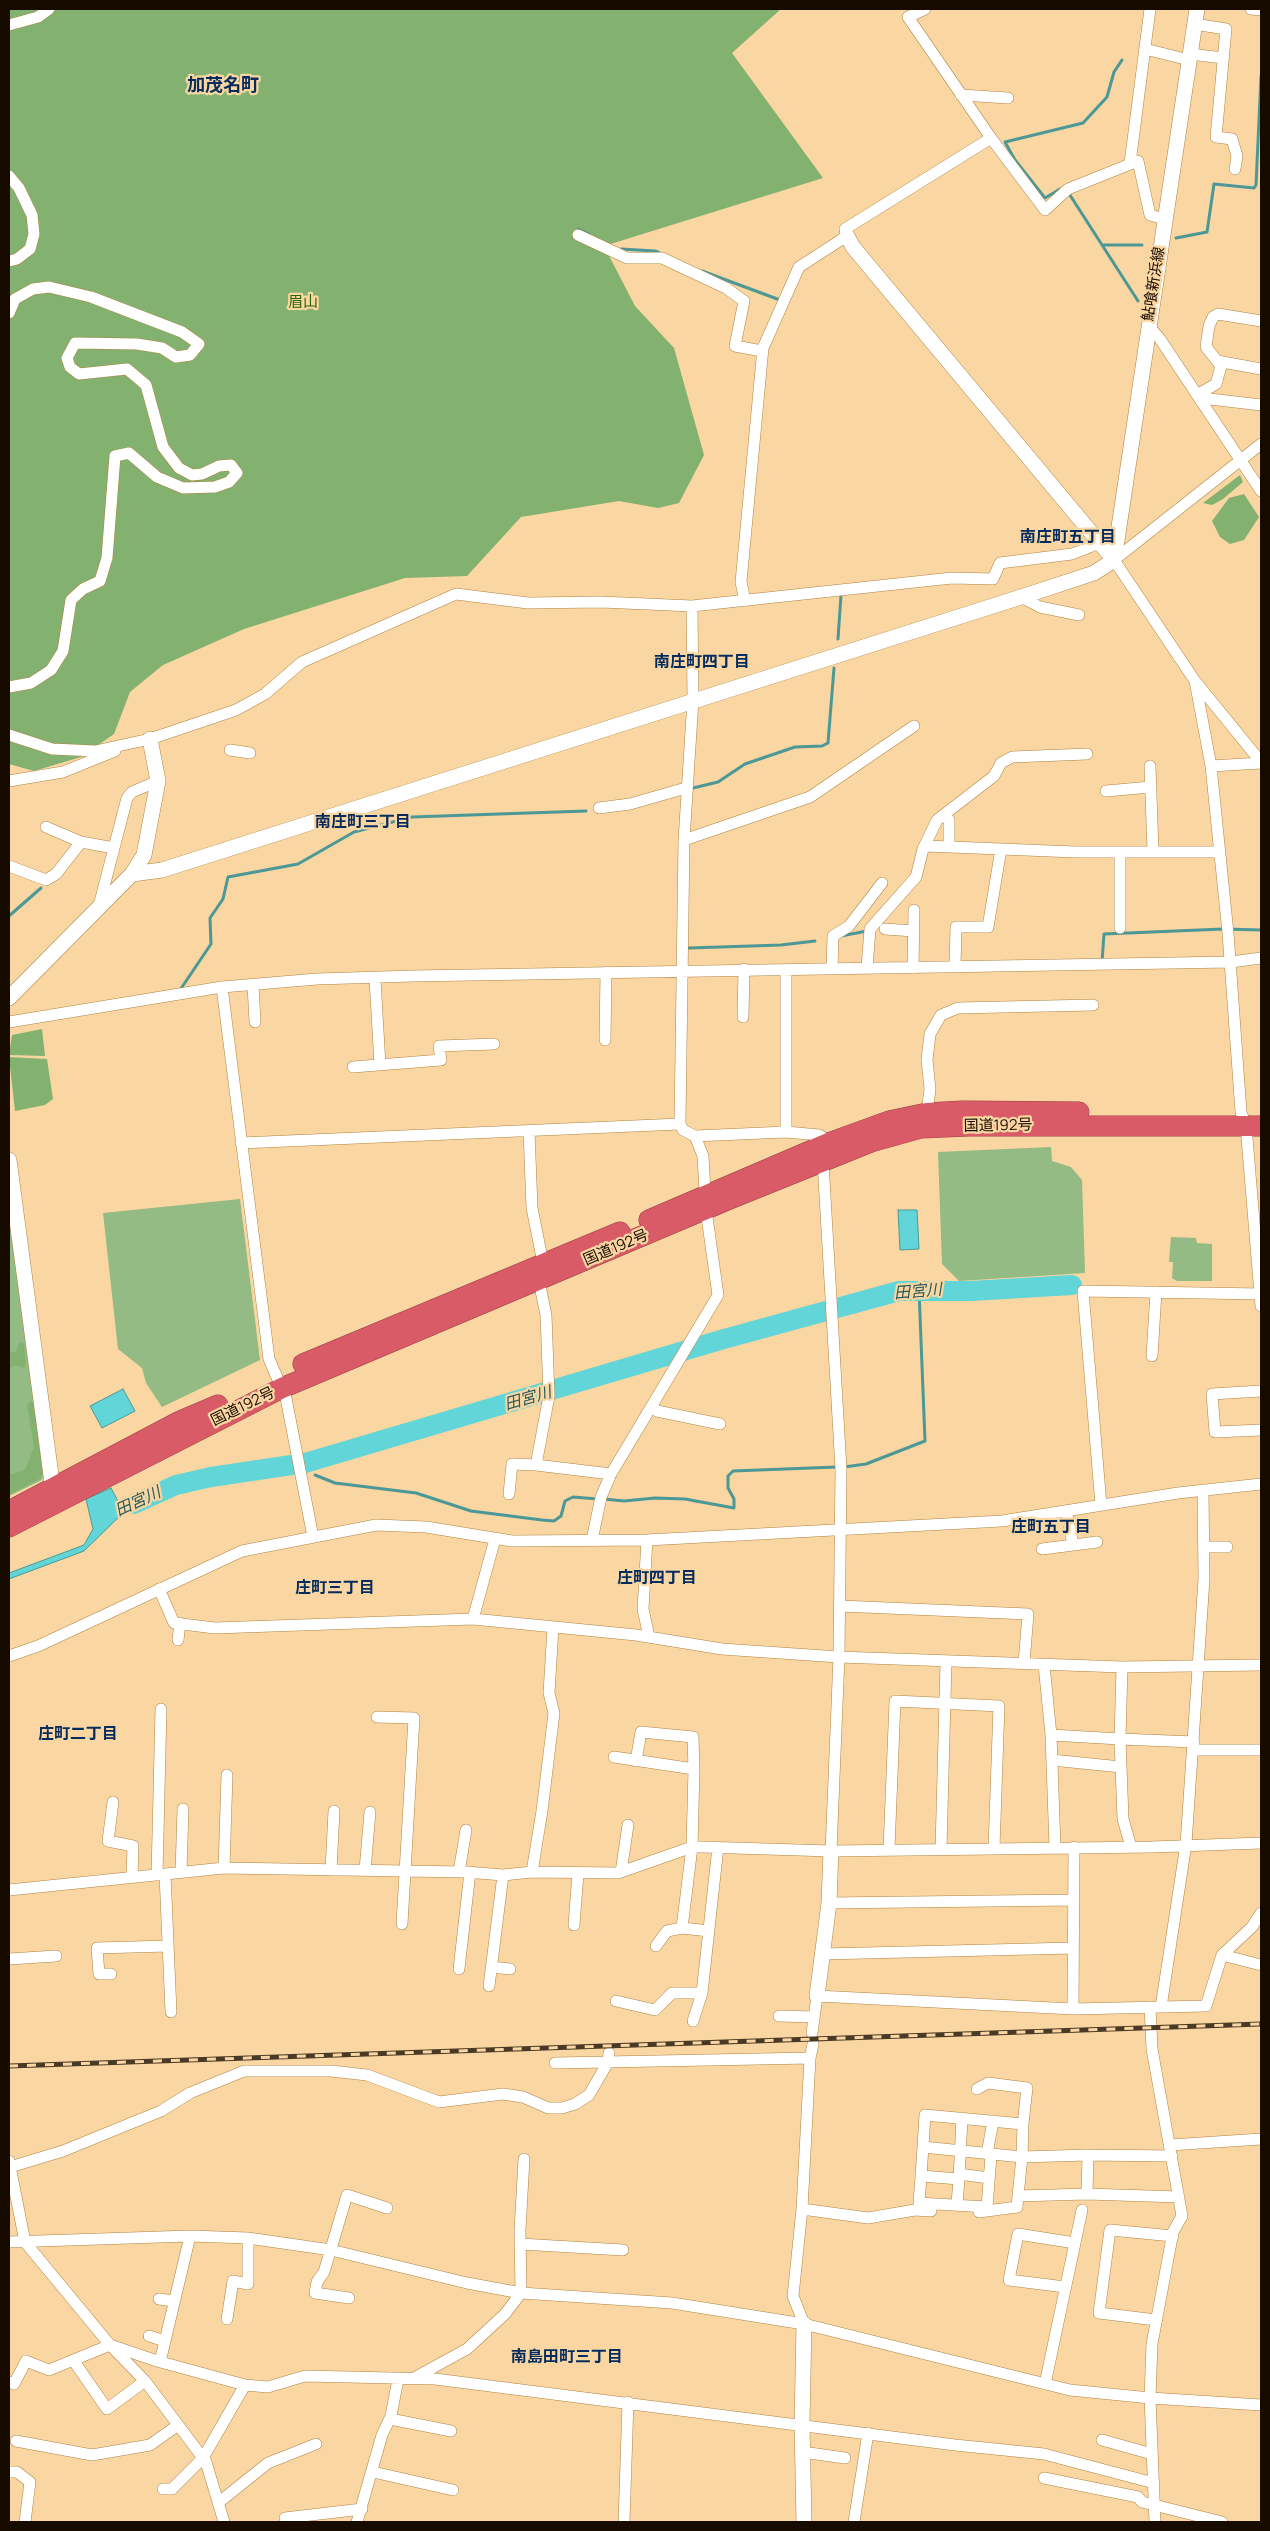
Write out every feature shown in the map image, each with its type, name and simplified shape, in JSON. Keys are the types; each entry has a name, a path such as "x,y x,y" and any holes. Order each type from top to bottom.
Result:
{"highway":[{"name":"国道192号","path":"9,1511 54,1495 279,1381 707,1202 831,1142 889,1121 927,1112 1010,1110 1250,1122"},
{"name":"国道192号","path":"707,1202 823,1162 872,1142 921,1128 1250,1122 1261,1112"},
{"name":"国道192号","path":"9,1527 54,1495"}],"street":[{"path":"9,25 38,17 49,9"},
{"path":"925,9 908,17 991,138 1045,210 1066,190 1138,161 1150,215 1164,219"},
{"path":"1130,164 1150,9"},
{"name":"鮎喰新浜線","path":"1114,560 1197,9"},
{"path":"1251,9 1261,10"},
{"path":"1194,24 1226,30 1216,137 1232,139 1239,156 1236,169"},
{"path":"1145,49 1189,57 1223,58"},
{"path":"961,95 1008,98"},
{"path":"991,138 845,229 847,236 853,247 1114,560 1195,681 1261,762"},
{"path":"9,176 18,188 32,215 34,234 30,249 17,259 9,261"},
{"path":"578,235 627,258 662,258 726,288 744,301 735,346 762,352"},
{"path":"744,601 741,582 762,352 799,267 847,236"},
{"path":"9,313 15,299 33,289 49,286 91,297 182,332 199,344 190,355 176,357 162,348 137,344 75,343 67,358 70,367 79,374 127,369 146,385 163,447 179,468 192,475 202,474 219,466 231,465 237,473 229,482 215,487 183,488 157,477 130,453 116,456 107,558 100,581 83,590 71,600 63,651 51,670 31,683 9,687"},
{"path":"1199,398 1216,384 1221,366 1206,347 1209,326 1214,317 1218,314 1261,321"},
{"path":"1148,325 1160,339 1261,491"},
{"path":"1217,361 1261,369"},
{"path":"1199,398 1261,405"},
{"path":"132,874 162,870 1094,573 1114,560 1261,444"},
{"path":"9,781 63,772 143,740 236,710 265,694 302,662 456,594 528,603 601,602 692,606 952,578 993,578 1000,563 1072,554 1100,543"},
{"path":"1021,597 1040,608 1079,615"},
{"path":"692,606 693,700 684,840 680,1124 684,1130 695,1136 786,1132 819,1135 831,1142"},
{"path":"1195,681 1211,766 1250,1122 1261,1306"},
{"path":"684,840 810,797 914,726"},
{"path":"9,735 52,749 95,751 143,740"},
{"path":"9,998 132,874 144,855 149,839 158,781 143,740"},
{"path":"230,750 250,752"},
{"path":"866,968 870,929 916,876 925,846 937,820 994,776 1001,762 1012,756 1087,754"},
{"path":"1211,766 1261,762"},
{"path":"1150,766 1153,852"},
{"path":"99,907 127,798 132,792 158,781"},
{"path":"599,808 630,804 686,788"},
{"path":"1106,791 1151,788"},
{"path":"949,820 949,847"},
{"path":"46,827 81,842 114,848"},
{"path":"9,866 46,880 56,874 81,842"},
{"path":"925,846 1120,852 1219,852"},
{"path":"955,967 956,927 988,927 1001,848"},
{"path":"1120,852 1120,928"},
{"path":"832,969 833,936 849,926 882,883"},
{"path":"913,968 914,910"},
{"path":"885,928 914,931"},
{"path":"9,1022 222,987 317,980 682,970 786,970 1231,962 1261,958"},
{"path":"744,970 744,1017"},
{"path":"786,970 786,1132"},
{"path":"605,1040 606,972"},
{"path":"375,979 380,1065"},
{"path":"253,984 255,1022"},
{"path":"222,987 269,1360 279,1381 300,1464 313,1537"},
{"path":"927,1112 930,1089 927,1060 930,1034 941,1015 958,1008 1093,1005"},
{"path":"353,1067 440,1060 439,1046 494,1044"},
{"path":"241,1143 680,1124"},
{"path":"529,1131 532,1208 546,1315 549,1392 536,1465"},
{"path":"592,1540 600,1499 611,1474 718,1295 702,1156 695,1136"},
{"path":"9,1160 54,1495"},
{"path":"804,2522 802,2424 804,2324 793,2296 802,2209 810,2058 829,1903 840,1606 841,1466 823,1162"},
{"path":"1101,1505 1082,1291 1261,1294"},
{"path":"1152,1356 1156,1292"},
{"path":"1261,1391 1212,1394 1215,1432 1261,1430"},
{"path":"652,1406 657,1411 720,1424"},
{"path":"509,1494 512,1464 611,1474"},
{"path":"9,1656 38,1646 242,1551 376,1525 426,1528 496,1539 647,1540 1002,1521 1202,1490 1261,1484"},
{"path":"1155,2522 1150,2398 1152,2344 1173,2236 1182,2216 1152,2049 1156,2007 1186,1844 1204,1579 1202,1490"},
{"path":"1066,1511 1073,1544"},
{"path":"473,1618 496,1539"},
{"path":"647,1540 643,1609 650,1637"},
{"path":"1042,1549 1097,1542"},
{"path":"1204,1547 1227,1547"},
{"path":"159,1589 174,1623 215,1628 473,1618 650,1637 722,1649 839,1657 1122,1667 1261,1665"},
{"path":"840,1606 1028,1614 1024,1663"},
{"path":"178,1640 180,1624"},
{"path":"532,1872 542,1811 554,1712 549,1693 553,1628"},
{"path":"940,1849 946,1662"},
{"path":"1044,1665 1051,1735 1055,1848"},
{"path":"1122,1667 1120,1767 1123,1819 1131,1847"},
{"path":"889,1850 895,1701 999,1706 994,1848"},
{"path":"161,1709 161,1874 168,1946 171,2012"},
{"path":"377,1717 414,1718 407,1871 402,1924"},
{"path":"636,1761 641,1732 693,1737 692,1847 682,1928"},
{"path":"1051,1735 1261,1750"},
{"path":"614,1756 694,1769"},
{"path":"1052,1760 1120,1767"},
{"path":"224,1868 227,1775"},
{"path":"113,1802 108,1841 133,1846 132,1877"},
{"path":"182,1872 183,1809"},
{"path":"331,1870 334,1811"},
{"path":"365,1870 370,1812"},
{"path":"621,1872 628,1825"},
{"path":"459,1969 466,1830"},
{"path":"9,1890 224,1868 464,1872 503,1875 532,1872 621,1872 692,1847 832,1851 1131,1847 1261,1843"},
{"path":"693,2021 702,1993 718,1847"},
{"path":"1073,2009 1074,1848"},
{"path":"574,1925 578,1872"},
{"path":"489,1986 503,1875"},
{"path":"829,1903 1073,1900"},
{"path":"817,1996 1073,2009 1206,2006 1222,1955 1257,1930 1261,1913"},
{"path":"656,1946 667,1930 682,1928 709,1932"},
{"path":"111,1974 99,1974 98,1948 168,1946"},
{"path":"823,1954 1073,1948"},
{"path":"1222,1955 1261,1965"},
{"path":"9,1959 56,1956"},
{"path":"491,1967 510,1969"},
{"path":"616,2001 655,2010 672,1993 702,1993"},
{"path":"779,2016 814,2016"},
{"path":"555,2063 609,2058 810,2058"},
{"path":"224,2522 203,2458 145,2381 110,2345 26,2242 9,2164 63,2151 161,2110 190,2093 244,2071 331,2071 367,2075 440,2102 503,2094 523,2097 548,2108 562,2108 576,2104 589,2095 609,2058"},
{"path":"802,2209 868,2218 915,2210 976,2212 1017,2207 1023,2124 1028,2088 988,2084 977,2089"},
{"path":"993,2121 989,2155 987,2207 919,2203 925,2115 962,2118 993,2121 1023,2124"},
{"path":"957,2204 962,2118"},
{"path":"923,2147 1022,2158 1171,2150 1261,2139"},
{"path":"1087,2194 1088,2155"},
{"path":"410,2379 467,2348 505,2314 521,2293 520,2244 524,2159"},
{"path":"921,2176 989,2178"},
{"path":"1018,2196 1087,2194 1179,2197"},
{"path":"349,2298 315,2294 317,2282 324,2272 347,2195 387,2208"},
{"path":"1045,2384 1082,2210"},
{"path":"1156,2320 1099,2313 1110,2230 1173,2236"},
{"path":"1065,2287 1009,2280 1018,2234 1074,2243"},
{"path":"160,2362 190,2236"},
{"path":"9,2242 190,2236 248,2238 331,2250 467,2283 521,2293 672,2303 804,2324 1070,2390 1150,2398 1261,2405"},
{"path":"226,2319 233,2281 248,2284 248,2238"},
{"path":"520,2244 623,2250"},
{"path":"159,2298 174,2301"},
{"path":"149,2336 165,2341"},
{"path":"9,2382 14,2384 26,2361 49,2370 110,2345 160,2362 245,2385 268,2387 305,2376 398,2380 435,2379 1044,2454 1154,2483"},
{"path":"73,2360 107,2409 145,2381"},
{"path":"357,2522 373,2472 382,2435 390,2419 398,2380"},
{"path":"163,2489 172,2489 203,2458 245,2385"},
{"path":"624,2522 628,2402"},
{"path":"390,2419 451,2431"},
{"path":"16,2441 92,2455 150,2445 178,2426"},
{"path":"854,2522 868,2433"},
{"path":"1102,2440 1152,2454"},
{"path":"218,2503 268,2463 316,2444"},
{"path":"802,2452 845,2458"},
{"path":"9,2472 17,2472 30,2482 25,2522"},
{"path":"373,2472 453,2490"},
{"path":"1044,2478 1138,2497 1142,2502 1222,2522"},
{"path":"285,2518 362,2509"}],"green space":[{"name":"眉山","path":"9,9 781,9 732,53 823,178 604,246 635,306 674,348 704,455 679,503 658,508 619,501 521,517 467,576 405,578 244,629 163,665 130,692 114,734 81,757 34,771 9,764"},
{"path":"1240,475 1243,482 1223,499 1212,505 1203,503"},
{"path":"1244,494 1259,517 1244,540 1230,544 1220,537 1212,521 1229,498"},
{"path":"42,1029 45,1056 9,1055 12,1035"},
{"path":"9,1057 47,1059 53,1099 45,1105 15,1111"},
{"path":"1051,1147 1052,1161 1071,1167 1082,1180 1085,1273 959,1281 942,1264 938,1152"},
{"path":"240,1199 260,1360 162,1407 146,1383 142,1368 118,1349 103,1213"},
{"path":"9,1207 45,1472 42,1480 9,1496"},
{"path":"1171,1237 1196,1238 1197,1243 1212,1244 1212,1281 1177,1281 1172,1278 1173,1262 1169,1262"},
{"path":"20,1342 24,1344 26,1363 24,1368 16,1365 9,1368 9,1352 16,1352"},
{"path":"31,1401 34,1402 43,1472 41,1478 9,1495 9,1475 25,1470 34,1447 27,1404"}],"water":[{"path":"898,1210 917,1210 919,1249 900,1250"},
{"path":"123,1389 135,1411 102,1428 90,1406"},
{"path":"111,1488 119,1503 158,1489 161,1499 122,1514 84,1551 9,1579 9,1573 84,1545 93,1529 86,1499"}],"waterway":[{"path":"1060,189 1045,198 1015,160 1005,142 1083,123 1107,97 1114,72 1122,60"},
{"path":"1176,238 1207,232 1214,184 1254,188 1256,185 1261,76"},
{"path":"1068,192 1138,301"},
{"path":"578,229 589,234"},
{"path":"1102,245 1142,245"},
{"path":"621,249 655,251 662,254"},
{"path":"702,271 780,300"},
{"path":"838,639 841,595"},
{"path":"693,788 718,782 745,764 795,747 822,746 828,743 834,668"},
{"path":"180,990 211,944 210,918 223,899 228,877 298,864 354,832 412,817 586,811"},
{"path":"9,916 41,888"},
{"path":"1102,962 1104,934 1223,929 1261,930"},
{"path":"841,936 867,931"},
{"path":"689,948 781,945 815,941"},
{"name":"田宮川","path":"134,1504 176,1485 211,1477 305,1463 724,1339 899,1291 971,1291 1072,1285"},
{"path":"844,1467 866,1464 925,1441 919,1290"},
{"name":"田宮川","path":"305,1463 308,1468"},
{"path":"604,1499 624,1501 655,1498 685,1499 734,1508 734,1499 728,1488 728,1476 733,1471 837,1467"},
{"path":"315,1475 335,1483 416,1493 471,1511 542,1520 554,1521 561,1516 565,1501 573,1497 598,1499"}],"railway":[{"path":"9,2066 1261,2024"}],"district":[{"name":"加茂名町","path":"223,86"},
{"name":"南庄町五丁目","path":"1068,538"},
{"name":"南庄町四丁目","path":"702,663"},
{"name":"南庄町三丁目","path":"363,823"},
{"name":"庄町五丁目","path":"1051,1528"},
{"name":"庄町四丁目","path":"657,1579"},
{"name":"庄町三丁目","path":"335,1589"},
{"name":"庄町二丁目","path":"78,1735"},
{"name":"南島田町三丁目","path":"567,2358"}]}
